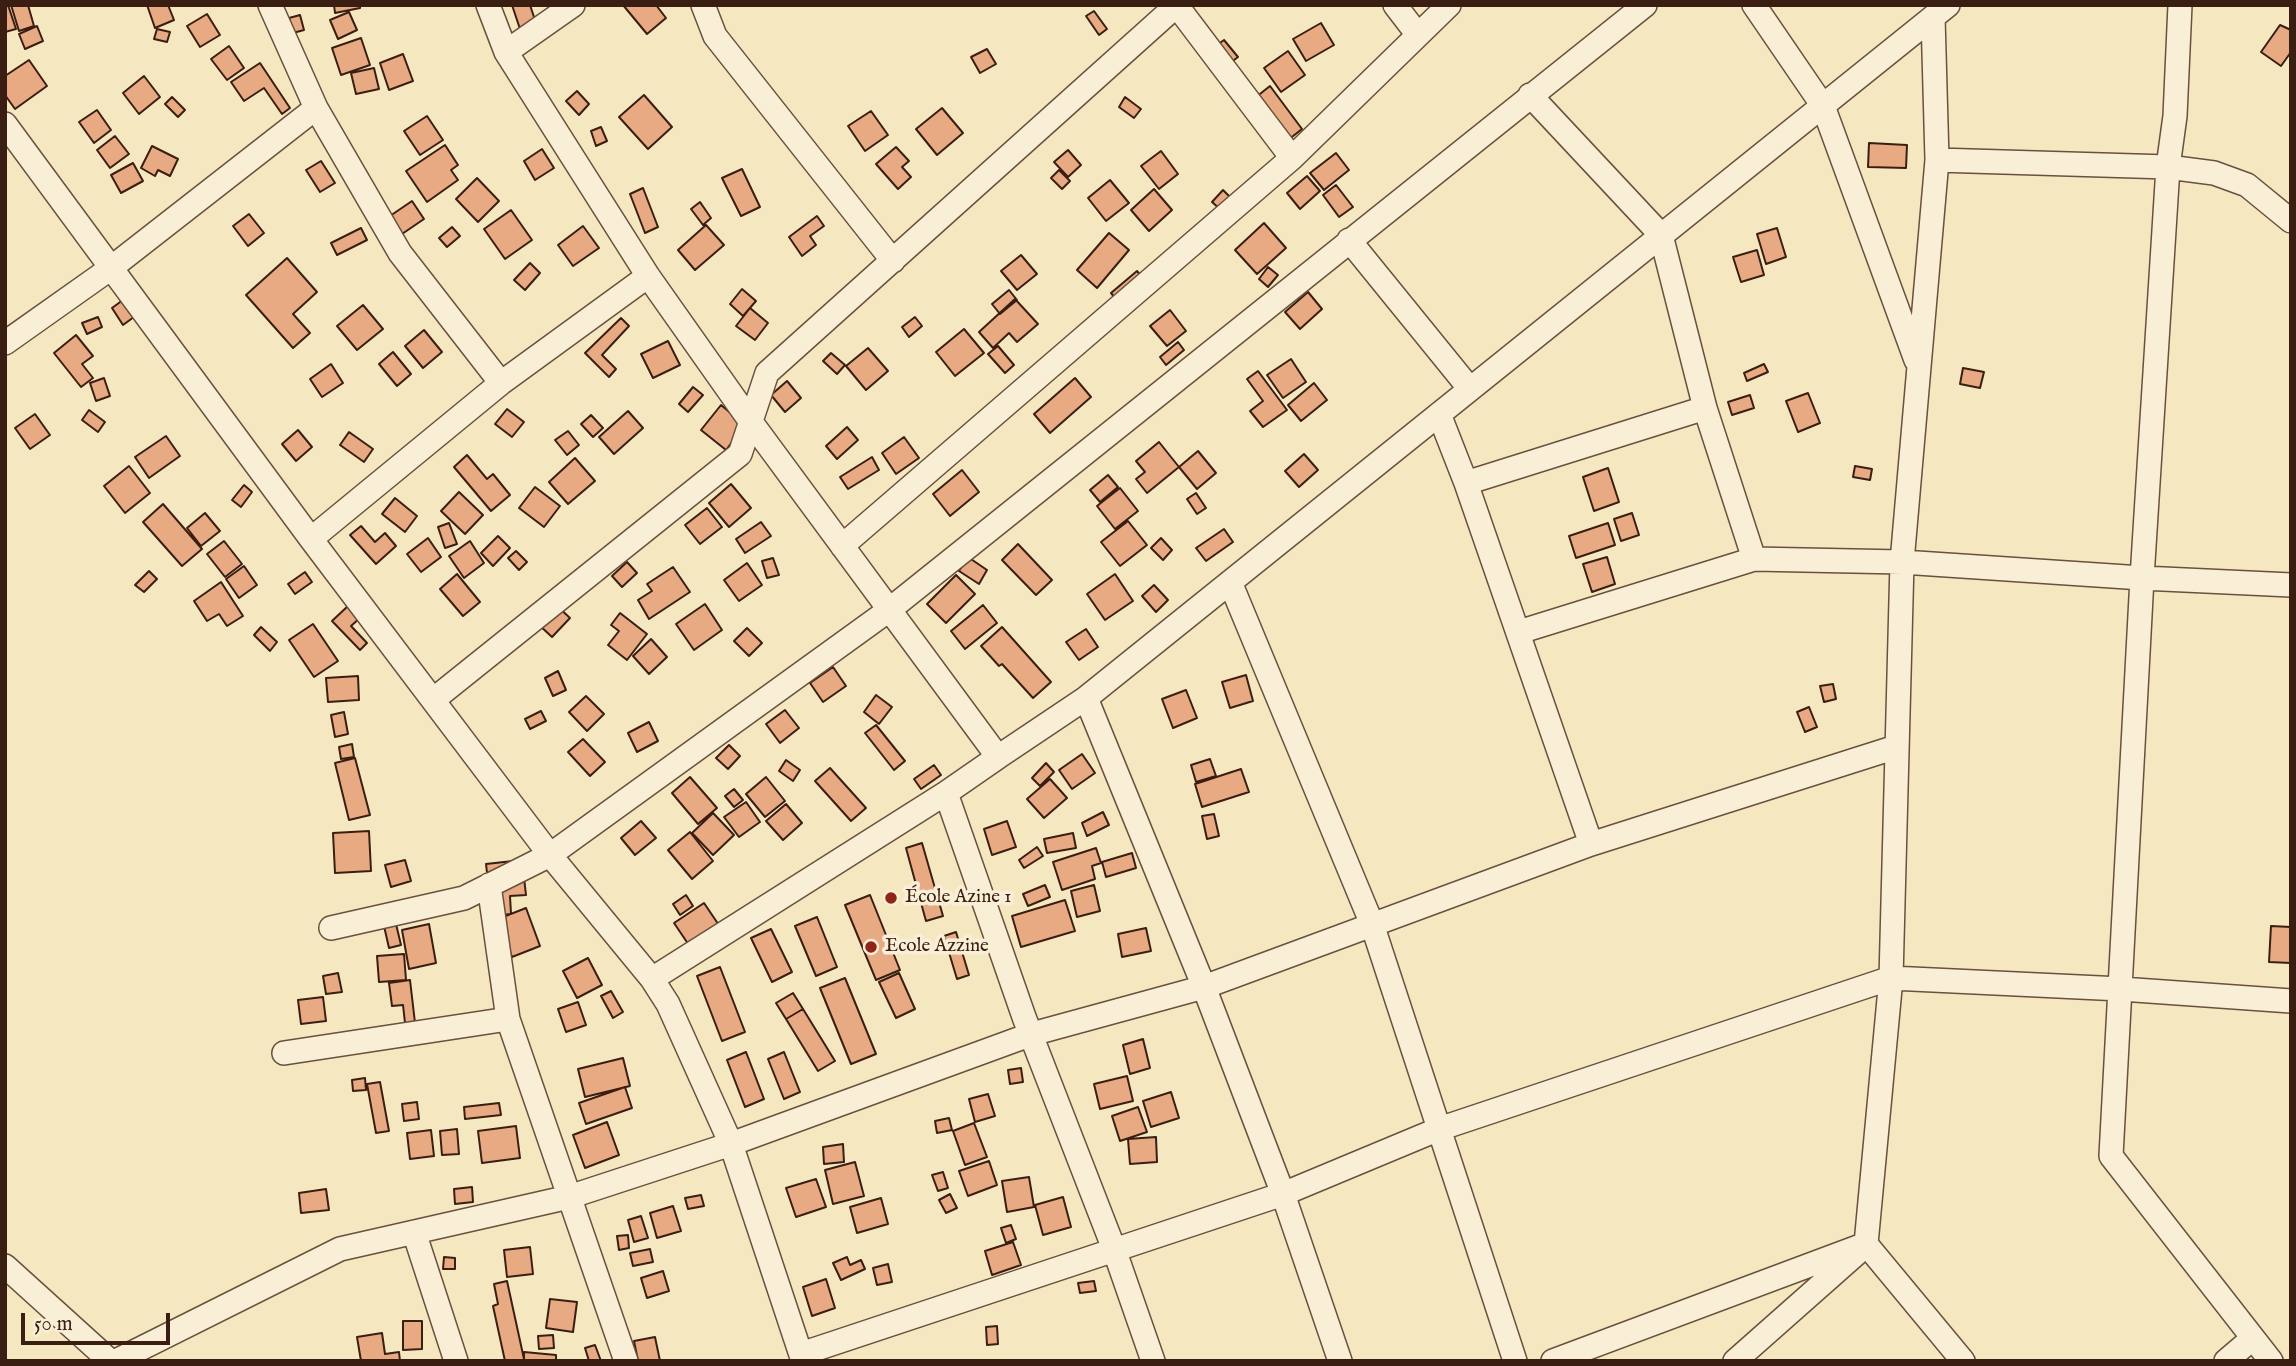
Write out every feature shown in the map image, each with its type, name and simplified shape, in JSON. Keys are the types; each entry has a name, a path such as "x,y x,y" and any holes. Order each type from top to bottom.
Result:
{"street":[{"path":"270,5 316,108 400,253 501,383"},
{"path":"488,5 506,52 648,276 751,422 998,757"},
{"path":"506,52 573,5"},
{"path":"703,5 715,36 893,261"},
{"path":"433,700 740,454 767,373 1177,5 1292,158"},
{"path":"1395,5 1418,35"},
{"path":"842,546 1292,158 1449,5"},
{"path":"331,928 464,898 550,855 889,610 1645,5"},
{"path":"1754,5 1822,106 1919,367"},
{"path":"2180,5 2175,116 2168,167 2142,578 2111,1156 2271,1361"},
{"path":"652,979 946,793 1086,698 1941,11"},
{"path":"1735,1361 1866,1244 1891,978 1902,562 1937,160 1941,11"},
{"path":"1530,95 1661,235 1705,408 1754,559"},
{"path":"5,343 111,268 316,108"},
{"path":"5,124 311,539 550,855 652,979 668,1004 731,1144 802,1357 1114,1249 1283,1194 1439,1129 1891,978 2121,989 2291,1001"},
{"path":"1937,160 2168,167 2214,173 2247,185 2291,221"},
{"path":"1349,240 1470,389"},
{"path":"311,539 501,383 648,276"},
{"path":"1466,483 1705,408"},
{"path":"1439,414 1519,632 1591,844"},
{"path":"1519,632 1754,559 1902,562 2291,585"},
{"path":"1230,582 1372,924 1515,1361"},
{"path":"1086,698 1205,986 1283,1194 1340,1361"},
{"path":"116,1361 340,1249 569,1197 731,1144 1032,1034 1205,986 1591,844 1896,747"},
{"path":"946,793 1153,1361"},
{"path":"489,885 508,1019 626,1361"},
{"path":"284,1053 508,1019"},
{"path":"414,1233 456,1361"},
{"path":"1553,1361 1866,1244"},
{"path":"1866,1244 1963,1361"},
{"path":"5,1266 110,1361"},
{"path":"2226,1361 2253,1338"}],"building":[{"path":"5,5 8,5 16,29 5,32"},
{"path":"11,5 28,5 34,26 19,31"},
{"path":"147,5 168,5 174,20 155,28"},
{"path":"334,5 360,5 360,8 335,13"},
{"path":"512,5 530,5 538,29 522,35"},
{"path":"623,5 656,5 666,18 647,34"},
{"path":"1094,11 1107,29 1099,35 1086,16"},
{"path":"349,12 357,30 338,39 330,20"},
{"path":"207,14 220,35 200,47 187,26"},
{"path":"300,15 304,30 293,33 289,18"},
{"path":"1321,23 1334,45 1306,61 1293,39"},
{"path":"2280,25 2291,30 2291,52 2281,66 2261,52"},
{"path":"37,26 43,41 25,49 19,34"},
{"path":"157,29 170,32 167,42 154,39"},
{"path":"361,38 370,65 341,75 332,48"},
{"path":"1224,40 1238,57 1221,70 1207,52"},
{"path":"229,46 244,68 227,80 211,59"},
{"path":"987,49 996,64 980,73 971,57"},
{"path":"1288,51 1305,75 1281,92 1264,68"},
{"path":"403,54 413,81 389,90 380,63"},
{"path":"29,60 47,86 15,109 5,95 5,76"},
{"path":"260,63 290,108 282,114 264,88 244,101 231,82"},
{"path":"374,68 379,89 356,94 351,73"},
{"path":"144,76 160,97 139,114 123,93"},
{"path":"1270,86 1302,129 1278,148 1246,105"},
{"path":"577,91 589,104 579,115 566,101"},
{"path":"644,95 672,127 648,149 619,117"},
{"path":"172,97 185,110 178,117 165,104"},
{"path":"1125,97 1141,109 1134,118 1119,107"},
{"path":"942,108 963,133 937,155 916,129"},
{"path":"97,110 111,130 94,143 79,122"},
{"path":"871,111 888,135 865,151 848,126"},
{"path":"427,116 443,140 420,155 404,131"},
{"path":"601,127 607,141 596,146 591,131"},
{"path":"115,136 129,154 110,168 97,150"},
{"path":"1869,143 1907,145 1906,168 1868,167"},
{"path":"445,145 458,165 451,170 458,180 427,202 406,171"},
{"path":"152,146 178,159 170,176 158,170 155,176 141,168"},
{"path":"896,147 909,161 902,167 911,177 898,189 876,164"},
{"path":"542,149 554,168 535,180 524,161"},
{"path":"1068,150 1081,165 1068,177 1054,162"},
{"path":"1161,151 1178,174 1159,189 1141,166"},
{"path":"1336,153 1349,170 1324,190 1310,173"},
{"path":"321,161 335,183 320,192 306,170"},
{"path":"133,163 143,181 121,193 111,175"},
{"path":"742,169 760,207 741,216 722,178"},
{"path":"1059,170 1070,181 1062,189 1051,178"},
{"path":"1307,176 1320,191 1300,209 1287,193"},
{"path":"477,178 499,201 478,222 456,199"},
{"path":"1110,180 1129,203 1106,221 1088,198"},
{"path":"1336,185 1353,207 1339,217 1323,195"},
{"path":"643,188 658,227 645,233 630,194"},
{"path":"1154,189 1172,210 1149,231 1131,210"},
{"path":"1223,190 1231,198 1221,210 1212,202"},
{"path":"412,201 424,219 402,234 390,216"},
{"path":"700,202 711,218 703,225 691,209"},
{"path":"511,210 532,240 505,259 484,229"},
{"path":"249,214 264,233 248,246 233,226"},
{"path":"817,216 824,226 810,236 816,245 802,256 789,237"},
{"path":"1264,223 1286,248 1257,274 1235,250"},
{"path":"706,225 724,245 695,270 678,250"},
{"path":"583,226 599,248 573,266 558,245"},
{"path":"452,227 460,236 447,247 439,238"},
{"path":"361,228 367,240 337,255 331,243"},
{"path":"1777,228 1786,257 1766,264 1757,234"},
{"path":"1109,233 1129,250 1097,288 1077,270"},
{"path":"1757,250 1764,275 1741,282 1733,257"},
{"path":"1021,255 1037,274 1017,290 1001,271"},
{"path":"287,258 317,292 293,314 310,333 293,348 246,295"},
{"path":"530,263 540,273 525,290 514,280"},
{"path":"1268,267 1278,275 1268,287 1259,279"},
{"path":"1137,271 1146,282 1120,304 1111,293"},
{"path":"742,289 756,301 743,316 730,304"},
{"path":"1009,290 1017,300 1000,314 992,304"},
{"path":"1308,292 1322,309 1300,329 1285,312"},
{"path":"127,297 138,314 123,325 112,308"},
{"path":"1015,299 1038,324 1017,342 1009,333 993,348 979,332"},
{"path":"363,305 383,329 357,350 337,326"},
{"path":"750,308 768,323 755,340 736,326"},
{"path":"1170,310 1186,331 1167,346 1150,326"},
{"path":"98,317 102,327 87,334 82,323"},
{"path":"915,317 922,326 909,337 902,327"},
{"path":"621,318 629,326 602,355 616,369 609,377 585,353"},
{"path":"964,329 984,353 955,376 936,352"},
{"path":"424,330 442,352 423,368 405,346"},
{"path":"76,335 93,356 82,364 93,378 81,387 54,353"},
{"path":"668,341 680,365 653,378 641,354"},
{"path":"1178,342 1184,350 1166,365 1160,357"},
{"path":"998,346 1014,365 1005,373 988,354"},
{"path":"868,348 888,371 866,390 846,366"},
{"path":"393,352 411,374 397,386 379,364"},
{"path":"831,353 845,365 837,374 823,361"},
{"path":"1291,359 1306,382 1283,398 1267,375"},
{"path":"331,364 343,383 322,397 310,379"},
{"path":"1764,364 1768,372 1747,381 1744,373"},
{"path":"1963,368 1984,372 1980,388 1960,384"},
{"path":"1258,371 1287,410 1263,427 1250,411 1263,401 1247,379"},
{"path":"104,378 110,396 96,401 90,383"},
{"path":"1075,378 1091,397 1050,433 1034,414"},
{"path":"787,381 801,398 785,412 771,395"},
{"path":"1314,383 1327,400 1301,421 1288,405"},
{"path":"693,387 703,395 688,412 679,404"},
{"path":"1808,393 1820,423 1798,432 1786,401"},
{"path":"1750,395 1754,408 1732,415 1728,402"},
{"path":"721,405 745,425 726,450 701,430"},
{"path":"507,409 524,422 512,437 495,424"},
{"path":"89,410 105,422 98,432 82,420"},
{"path":"628,411 643,428 614,454 599,437"},
{"path":"35,414 50,435 30,449 15,428"},
{"path":"591,415 603,428 593,437 581,424"},
{"path":"847,427 858,440 837,459 826,446"},
{"path":"298,430 312,447 296,461 282,444"},
{"path":"568,431 579,445 567,455 555,440"},
{"path":"349,432 373,449 364,462 340,445"},
{"path":"166,436 180,456 149,478 135,457"},
{"path":"904,437 919,458 896,474 882,453"},
{"path":"1159,442 1179,467 1147,493 1136,479 1145,472 1136,461"},
{"path":"1198,451 1216,473 1197,489 1179,467"},
{"path":"1304,454 1318,470 1299,487 1285,471"},
{"path":"467,455 487,479 493,474 510,495 491,511 454,467"},
{"path":"872,457 879,470 848,489 840,477"},
{"path":"575,458 595,481 568,504 549,482"},
{"path":"129,466 150,493 125,513 104,486"},
{"path":"1855,466 1872,469 1870,480 1853,477"},
{"path":"1608,468 1619,502 1594,511 1583,477"},
{"path":"962,470 979,492 950,516 933,494"},
{"path":"1108,475 1118,487 1100,502 1090,490"},
{"path":"731,484 751,508 729,527 709,503"},
{"path":"244,485 252,492 241,507 232,500"},
{"path":"535,487 560,506 544,527 519,508"},
{"path":"1120,488 1138,511 1115,529 1097,506"},
{"path":"459,492 483,515 465,534 441,511"},
{"path":"1196,493 1206,508 1197,514 1187,499"},
{"path":"395,498 417,516 405,532 382,514"},
{"path":"163,504 202,549 182,566 143,522"},
{"path":"707,508 722,527 700,544 685,525"},
{"path":"205,513 220,531 201,546 187,528"},
{"path":"1632,513 1639,535 1621,541 1614,519"},
{"path":"1128,521 1147,545 1120,566 1101,542"},
{"path":"761,522 771,536 745,553 736,539"},
{"path":"449,523 457,544 445,548 438,527"},
{"path":"1608,523 1615,545 1576,558 1569,536"},
{"path":"361,526 375,542 385,533 396,546 376,564 350,535"},
{"path":"1224,529 1233,542 1206,561 1196,548"},
{"path":"498,536 510,548 493,566 481,553"},
{"path":"428,538 441,557 421,572 407,554"},
{"path":"1161,538 1172,550 1163,560 1151,548"},
{"path":"224,541 242,564 225,577 207,554"},
{"path":"470,541 484,563 464,578 449,556"},
{"path":"1018,544 1052,580 1036,595 1002,560"},
{"path":"516,551 527,562 519,570 508,558"},
{"path":"968,557 987,570 979,584 959,571"},
{"path":"1607,557 1615,584 1592,592 1583,564"},
{"path":"773,558 779,575 767,578 762,561"},
{"path":"627,562 637,573 622,587 612,576"},
{"path":"747,563 762,585 739,601 724,580"},
{"path":"244,566 257,585 239,598 226,579"},
{"path":"673,567 690,592 649,619 638,600 652,591 647,584"},
{"path":"149,571 157,579 144,592 135,585"},
{"path":"305,572 312,582 295,594 288,584"},
{"path":"457,574 480,602 463,616 440,589"},
{"path":"1115,574 1133,601 1105,620 1087,594"},
{"path":"956,575 975,594 946,623 927,604"},
{"path":"221,582 243,616 227,626 219,614 207,621 194,601"},
{"path":"1154,585 1168,600 1156,612 1142,596"},
{"path":"705,604 722,630 694,650 676,624"},
{"path":"349,605 361,617 351,626 367,643 360,650 332,621"},
{"path":"556,605 570,618 552,637 538,624"},
{"path":"983,605 997,623 965,649 951,631"},
{"path":"620,613 647,634 627,660 608,645 619,631 611,625"},
{"path":"313,624 338,661 314,677 289,640"},
{"path":"261,627 277,642 270,651 254,635"},
{"path":"1002,627 1051,682 1033,698 1002,664 999,666 981,646"},
{"path":"747,628 762,643 749,656 734,641"},
{"path":"1086,629 1098,647 1079,660 1066,642"},
{"path":"651,639 667,657 649,674 633,656"},
{"path":"833,667 846,686 823,702 810,683"},
{"path":"558,671 566,690 553,696 545,678"},
{"path":"1246,675 1253,701 1230,708 1222,682"},
{"path":"358,676 359,700 328,702 326,678"},
{"path":"1833,684 1836,699 1824,702 1820,686"},
{"path":"1186,690 1197,718 1173,728 1162,699"},
{"path":"876,695 892,707 879,724 864,712"},
{"path":"586,696 604,714 587,731 569,712"},
{"path":"1809,707 1817,727 1805,732 1797,712"},
{"path":"785,710 799,728 780,743 766,724"},
{"path":"541,711 546,721 530,729 525,719"},
{"path":"344,712 348,734 335,737 331,715"},
{"path":"649,722 658,741 637,752 628,733"},
{"path":"876,725 905,761 894,770 865,733"},
{"path":"583,739 605,762 590,776 568,752"},
{"path":"352,744 354,757 341,759 339,747"},
{"path":"729,745 740,756 728,769 716,758"},
{"path":"1082,754 1095,773 1072,789 1059,770"},
{"path":"355,758 370,815 349,820 335,763"},
{"path":"1210,759 1216,776 1196,782 1191,765"},
{"path":"786,760 800,770 793,781 779,771"},
{"path":"1046,763 1054,772 1040,786 1032,778"},
{"path":"934,765 941,775 921,789 914,779"},
{"path":"830,768 866,808 851,821 815,781"},
{"path":"1241,769 1249,792 1202,807 1195,784"},
{"path":"690,777 717,808 698,824 672,793"},
{"path":"766,777 785,801 765,817 746,794"},
{"path":"1050,779 1067,798 1044,818 1027,799"},
{"path":"734,789 743,800 734,807 725,796"},
{"path":"746,802 760,822 739,837 724,817"},
{"path":"786,804 802,823 783,840 766,821"},
{"path":"1103,812 1109,825 1087,836 1082,823"},
{"path":"713,813 734,835 713,855 692,833"},
{"path":"1214,814 1219,836 1207,839 1202,816"},
{"path":"641,821 656,838 635,855 621,838"},
{"path":"1007,821 1016,847 992,855 984,829"},
{"path":"369,831 371,871 335,873 333,833"},
{"path":"690,832 713,861 692,879 668,850"},
{"path":"1073,833 1076,848 1047,853 1044,839"},
{"path":"922,843 943,916 926,921 906,848"},
{"path":"1037,847 1043,856 1024,868 1019,860"},
{"path":"1096,848 1101,863 1092,866 1095,879 1062,890 1053,862"},
{"path":"1132,853 1136,868 1106,877 1102,862"},
{"path":"405,860 411,881 391,887 385,865"},
{"path":"522,860 526,895 510,896 511,914 492,916 486,864"},
{"path":"1045,885 1050,897 1028,906 1023,894"},
{"path":"1094,885 1100,911 1077,917 1071,891"},
{"path":"686,895 693,906 680,915 673,904"},
{"path":"870,895 900,970 876,980 845,905"},
{"path":"1065,900 1075,931 1021,947 1012,916"},
{"path":"704,903 727,937 697,957 674,923"},
{"path":"526,908 540,946 512,957 498,919"},
{"path":"817,917 837,967 816,976 795,926"},
{"path":"396,924 401,945 389,948 384,926"},
{"path":"429,924 436,963 409,969 402,930"},
{"path":"2271,926 2291,927 2291,963 2269,962"},
{"path":"1146,928 1151,951 1122,957 1118,934"},
{"path":"771,929 792,972 772,982 751,938"},
{"path":"956,932 969,975 957,979 944,936"},
{"path":"404,954 406,980 379,982 377,956"},
{"path":"588,958 602,985 577,998 563,971"},
{"path":"720,967 745,1032 722,1041 697,976"},
{"path":"338,973 342,992 326,994 323,976"},
{"path":"899,973 915,1009 896,1018 879,982"},
{"path":"845,978 876,1054 851,1064 820,988"},
{"path":"410,980 417,1040 407,1041 403,1005 392,1006 389,983"},
{"path":"611,991 623,1012 613,1018 601,996"},
{"path":"793,993 803,1009 786,1019 776,1003"},
{"path":"323,997 326,1021 301,1024 298,1000"},
{"path":"578,1002 586,1025 566,1032 558,1009"},
{"path":"803,1009 835,1061 818,1071 786,1019"},
{"path":"1143,1039 1150,1068 1130,1074 1123,1045"},
{"path":"746,1052 764,1099 745,1107 727,1060"},
{"path":"784,1052 800,1092 784,1099 768,1059"},
{"path":"623,1058 630,1086 585,1097 578,1069"},
{"path":"1021,1068 1023,1082 1010,1084 1008,1070"},
{"path":"1127,1076 1133,1101 1100,1109 1094,1084"},
{"path":"365,1078 366,1090 353,1091 352,1080"},
{"path":"380,1082 389,1131 376,1133 367,1084"},
{"path":"625,1087 632,1108 586,1124 579,1103"},
{"path":"1171,1092 1179,1118 1151,1127 1143,1101"},
{"path":"988,1094 995,1116 975,1122 969,1099"},
{"path":"417,1102 419,1119 404,1121 402,1104"},
{"path":"499,1103 501,1115 465,1119 464,1107"},
{"path":"1138,1107 1147,1132 1120,1141 1112,1116"},
{"path":"949,1118 952,1130 937,1133 935,1121"},
{"path":"607,1122 619,1155 585,1168 573,1135"},
{"path":"974,1123 987,1157 965,1165 953,1131"},
{"path":"516,1126 520,1158 482,1163 478,1131"},
{"path":"457,1129 459,1154 442,1155 440,1131"},
{"path":"431,1130 434,1156 410,1159 407,1133"},
{"path":"1156,1137 1157,1162 1130,1164 1128,1139"},
{"path":"843,1144 844,1162 824,1164 823,1147"},
{"path":"989,1161 997,1185 968,1196 959,1171"},
{"path":"855,1162 864,1196 833,1204 825,1170"},
{"path":"943,1172 948,1188 938,1191 932,1175"},
{"path":"1029,1177 1034,1207 1007,1212 1002,1181"},
{"path":"816,1179 826,1207 796,1217 786,1188"},
{"path":"472,1187 473,1202 455,1204 454,1189"},
{"path":"326,1189 329,1210 301,1213 299,1193"},
{"path":"950,1194 957,1208 946,1213 939,1200"},
{"path":"701,1195 704,1206 688,1209 685,1198"},
{"path":"1063,1197 1071,1227 1043,1235 1035,1205"},
{"path":"881,1198 888,1224 857,1233 850,1207"},
{"path":"673,1206 681,1231 657,1238 650,1213"},
{"path":"641,1216 648,1238 634,1242 628,1220"},
{"path":"1011,1225 1016,1239 1006,1243 1001,1228"},
{"path":"628,1235 629,1248 619,1250 617,1236"},
{"path":"1013,1242 1021,1265 992,1275 985,1251"},
{"path":"530,1247 533,1274 507,1277 504,1250"},
{"path":"650,1249 653,1262 633,1266 630,1253"},
{"path":"444,1257 455,1258 455,1269 443,1269"},
{"path":"847,1257 850,1265 861,1260 865,1269 841,1280 833,1263"},
{"path":"888,1264 892,1282 877,1285 873,1268"},
{"path":"663,1271 669,1291 647,1298 641,1278"},
{"path":"826,1279 835,1308 812,1316 803,1287"},
{"path":"507,1281 524,1359 524,1352 556,1355 556,1361 505,1361 493,1306 498,1304 494,1284"},
{"path":"1094,1281 1096,1291 1080,1293 1078,1283"},
{"path":"550,1299 577,1302 573,1332 546,1328"},
{"path":"403,1321 422,1321 422,1349 403,1350"},
{"path":"997,1326 998,1344 987,1345 986,1327"},
{"path":"382,1333 385,1354 399,1352 400,1361 361,1361 357,1337"},
{"path":"553,1335 554,1348 539,1349 538,1336"},
{"path":"655,1337 660,1361 638,1361 634,1341"},
{"path":"595,1345 601,1361 589,1361 585,1348"}],"place":[{"name":"École Azine 1","path":"891,898"},
{"name":"Ecole Azzine","path":"871,947"}]}
